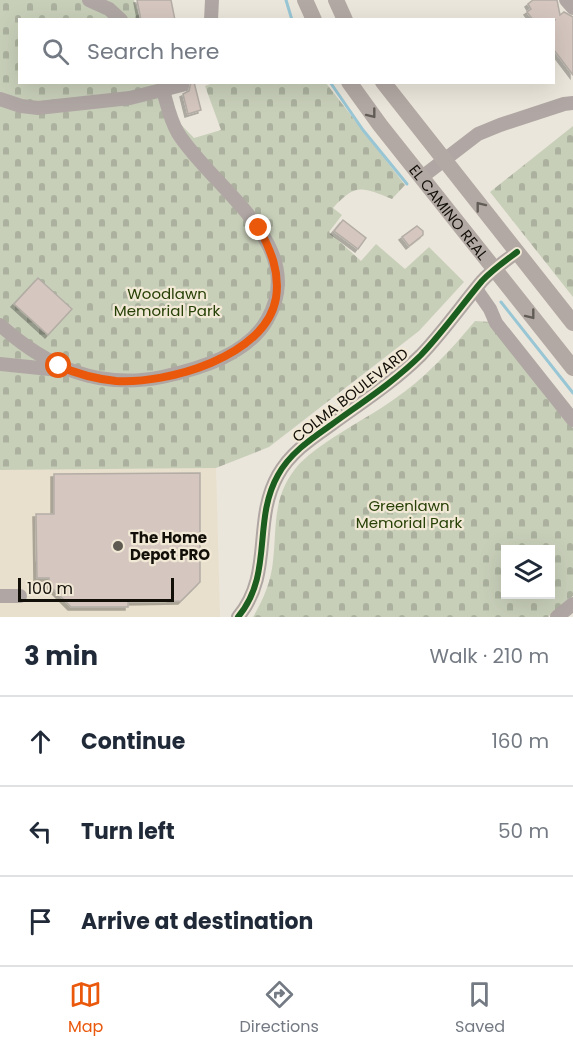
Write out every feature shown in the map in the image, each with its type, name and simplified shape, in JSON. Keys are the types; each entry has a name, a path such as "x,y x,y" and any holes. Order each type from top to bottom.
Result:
{"main road":[{"path":"305,0 313,18"},
{"path":"336,0 342,18"},
{"name":"EL CAMINO REAL","path":"351,84 573,368"},
{"name":"EL CAMINO REAL","path":"385,84 573,323"}],"street":[{"path":"89,0 108,5 119,18"},
{"path":"211,18 212,0"},
{"path":"566,0 573,8"},
{"path":"0,99 21,106 38,108 119,99 154,89 182,85"},
{"path":"0,364 129,381 164,376 198,367 231,352 249,341 264,326 273,309 277,291 276,271 265,239 245,209 182,139 154,89"},
{"path":"422,177 468,140 488,129 573,103"},
{"name":"COLMA BOULEVARD","path":"238,617 252,596 258,578 262,562 266,505 271,490 286,463 307,442 386,385 418,358 476,289 495,269 517,252"},
{"path":"476,289 490,309 496,323 573,420"},
{"path":"0,325 40,356 79,374"},
{"path":"0,596 20,596"}],"shaded area":[{"name":"The Home Depot PRO","path":"216,468 220,617 0,617 0,470"}],"green space":[{"name":"Woodlawn Memorial Park","path":"0,0 134,0 140,18 18,18 18,84 157,84 165,108 194,138 221,130 205,86 210,84 327,84 405,185 392,199 366,190 348,194 333,208 342,215 329,232 361,261 376,244 405,269 429,247 464,282 419,331 269,447 216,468 0,470"},
{"path":"573,126 573,297 490,192"},
{"name":"Greenlawn Memorial Park","path":"475,321 491,322 573,428 573,596 548,617 253,617 270,576 282,491 295,469 327,441 382,408 437,364"}],"building":[{"path":"137,0 171,0 175,18 141,18"},
{"path":"533,0 557,0 560,15 564,12 573,17 573,75 555,51 555,18 532,18 527,12 531,9 528,4"},
{"path":"191,84 194,84 201,110 188,114 183,94 189,91"},
{"path":"343,220 366,238 358,249 334,231"},
{"path":"417,226 423,231 423,235 409,246 402,237"},
{"path":"38,278 72,309 48,335 14,304"},
{"name":"The Home Depot PRO","path":"200,473 200,582 181,601 128,602 128,607 71,607 49,585 49,578 37,578 36,514 54,514 54,474"}],"waterway":[{"path":"286,0 291,18"},
{"path":"331,84 363,130 407,184"},
{"path":"501,302 573,393"}],"cycle path":[{"path":"238,617 256,583 270,493 283,467 309,441 411,365 482,281 517,252"}],"place":[{"name":"The Home Depot PRO","path":"118,546"}],"route":[{"path":"59,366 79,374 117,381 152,379 198,367 249,341 264,326 276,300 277,281 274,261 259,228"}]}
